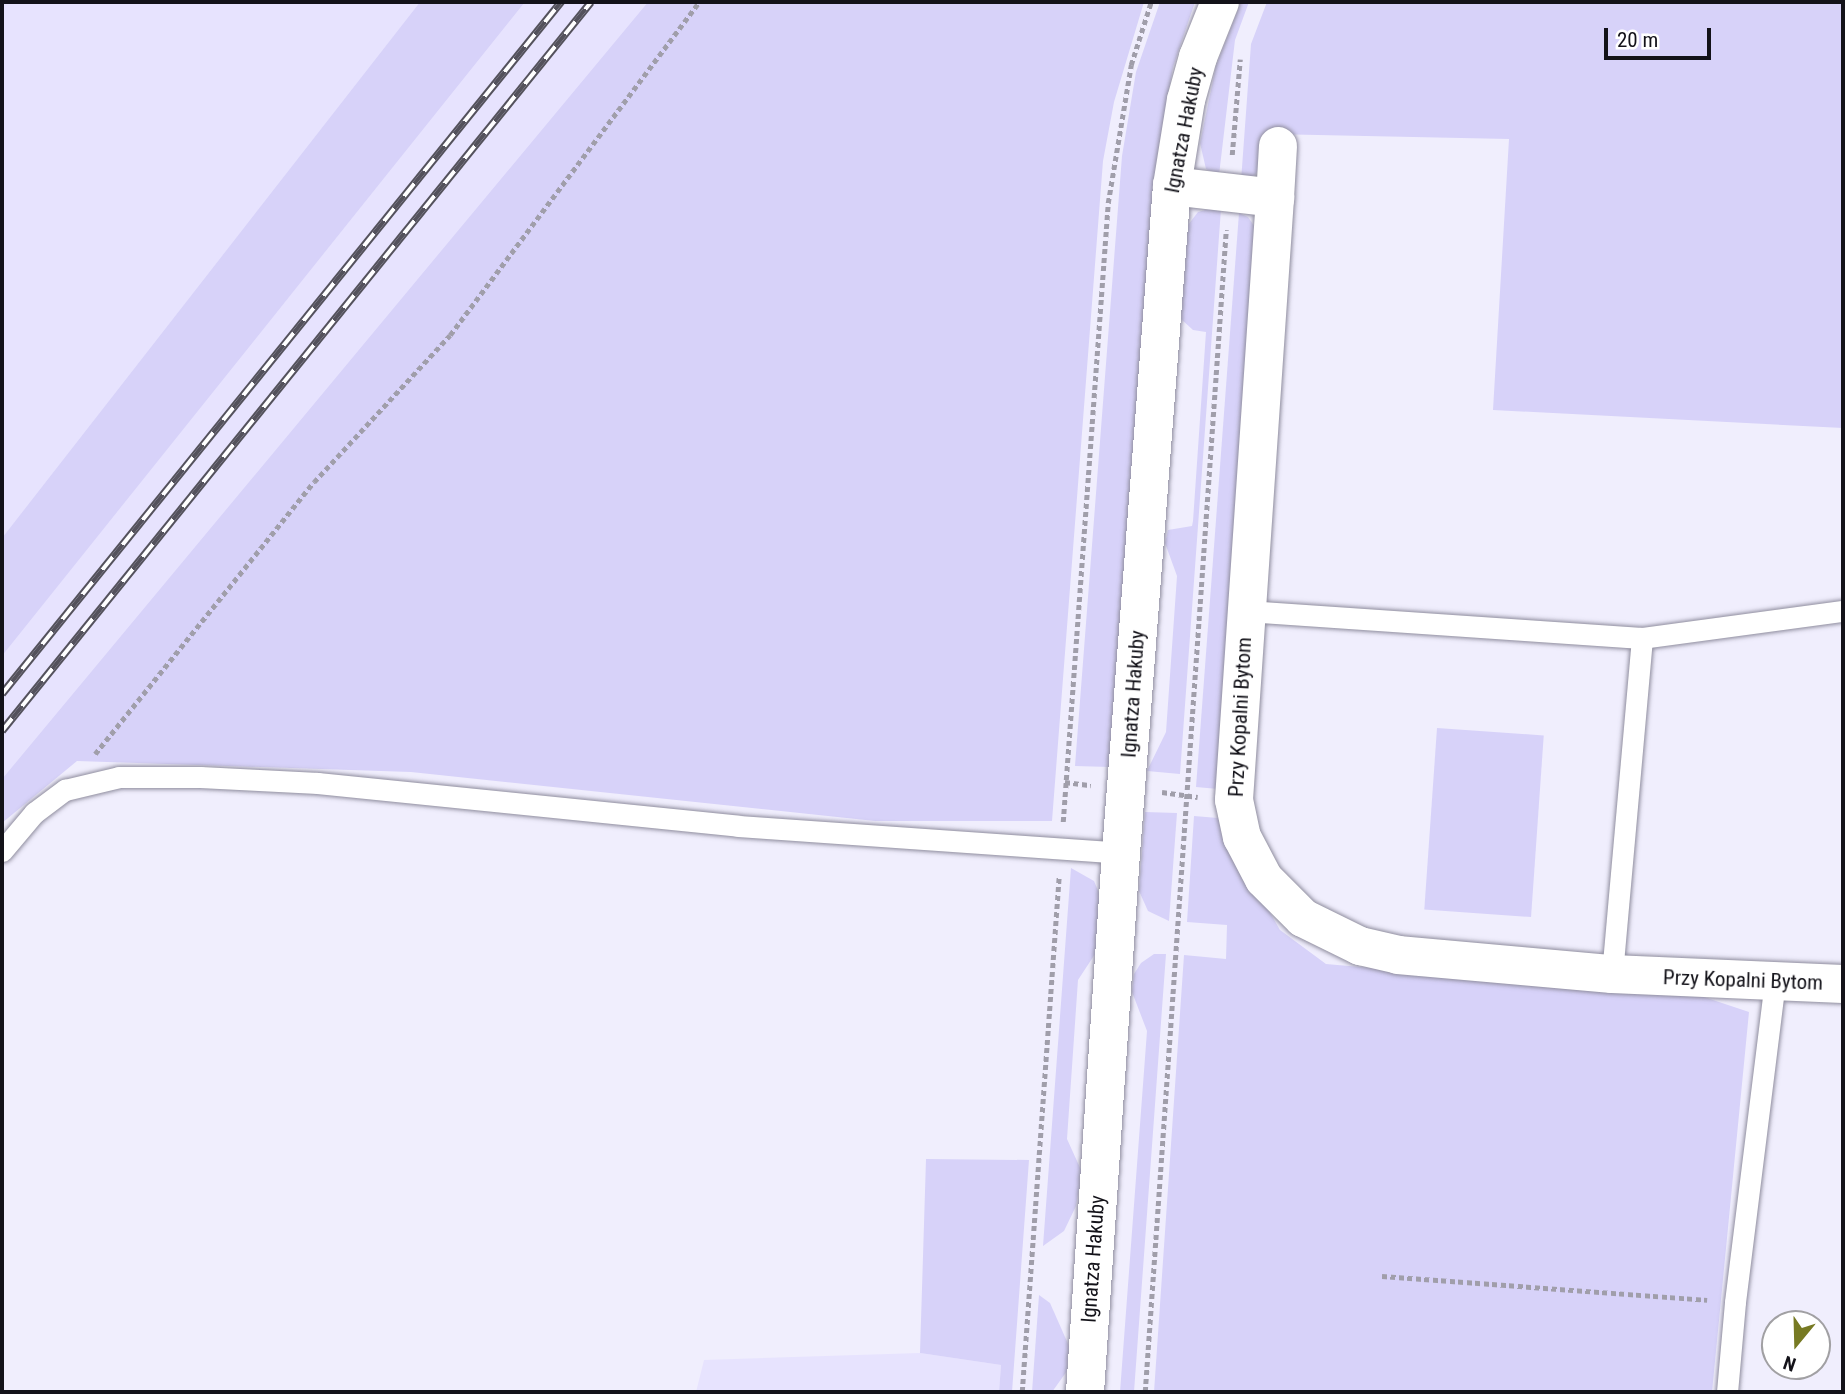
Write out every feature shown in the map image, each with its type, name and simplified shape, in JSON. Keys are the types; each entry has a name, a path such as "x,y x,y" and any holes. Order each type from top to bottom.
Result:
{"street":[{"name":"Ignatza Hakuby","path":"1084,1392 1121,853 1172,186 1186,100 1198,57 1220,2"},
{"name":"Przy Kopalni Bytom","path":"1278,146 1234,800 1242,837 1264,879 1303,918 1360,946 1398,955 1612,974 1843,984"},
{"path":"1172,186 1275,198"}],"lane":[{"path":"1246,611 1643,638 1843,611"},
{"path":"1612,974 1643,638"},
{"path":"2,851 34,813 65,790 119,777 200,777 318,783 738,826 1121,853"},
{"path":"1727,1392 1735,1302 1774,981"}],"path":[{"path":"65,790 314,482 450,335 699,2"},
{"path":"1022,1392 1108,203 1131,65 1151,2"},
{"path":"1145,1392 1241,48"},
{"path":"1382,1276 1735,1302"}],"shaded area":[{"path":"2,2 420,2 2,538"},
{"path":"420,2 525,2 2,656 2,538"},
{"path":"525,2 648,2 2,779 2,656"},
{"path":"648,2 1144,2 1114,102 1103,161 1052,821 875,821 411,772 77,761 2,823 2,779"},
{"path":"1160,2 1195,2 1173,67 1157,158 1110,767 1075,766 1122,156 1136,72"},
{"path":"1241,2 1249,2 1235,40 1219,175 1206,169 1200,143 1216,66"},
{"path":"1267,2 1843,2 1843,428 1493,410 1509,139 1265,134 1262,164 1255,175 1241,181 1251,44"},
{"path":"1221,209 1180,774 1147,771 1166,732 1177,576 1165,543 1168,530 1192,526 1193,521 1206,332 1193,330 1181,319 1188,225 1198,212"},
{"path":"1239,213 1248,217 1259,233 1218,789 1196,787"},
{"path":"1437,728 1544,735 1531,917 1424,910"},
{"path":"1145,812 1177,813 1169,921 1148,911 1139,891"},
{"path":"1194,816 1218,818 1280,930 1326,964 1704,997 1749,1012 1712,1392 1154,1392 1184,955 1226,959 1227,925 1187,922"},
{"path":"1071,868 1094,881 1099,893 1101,927 1097,951 1078,980 1067,1139 1082,1172 1076,1206 1064,1231 1043,1246"},
{"path":"1154,954 1166,954 1134,1392 1120,1392 1147,1031 1132,992 1134,974 1141,963"},
{"path":"926,1159 1029,1160 1012,1392 999,1392 1001,1365 920,1353"},
{"path":"1039,1295 1050,1303 1069,1346 1067,1371 1052,1392 1032,1392"},
{"path":"920,1353 1001,1365 999,1392 696,1392 704,1360"}],"railway":[{"path":"2,694 561,2"},
{"path":"2,731 591,2"}]}
